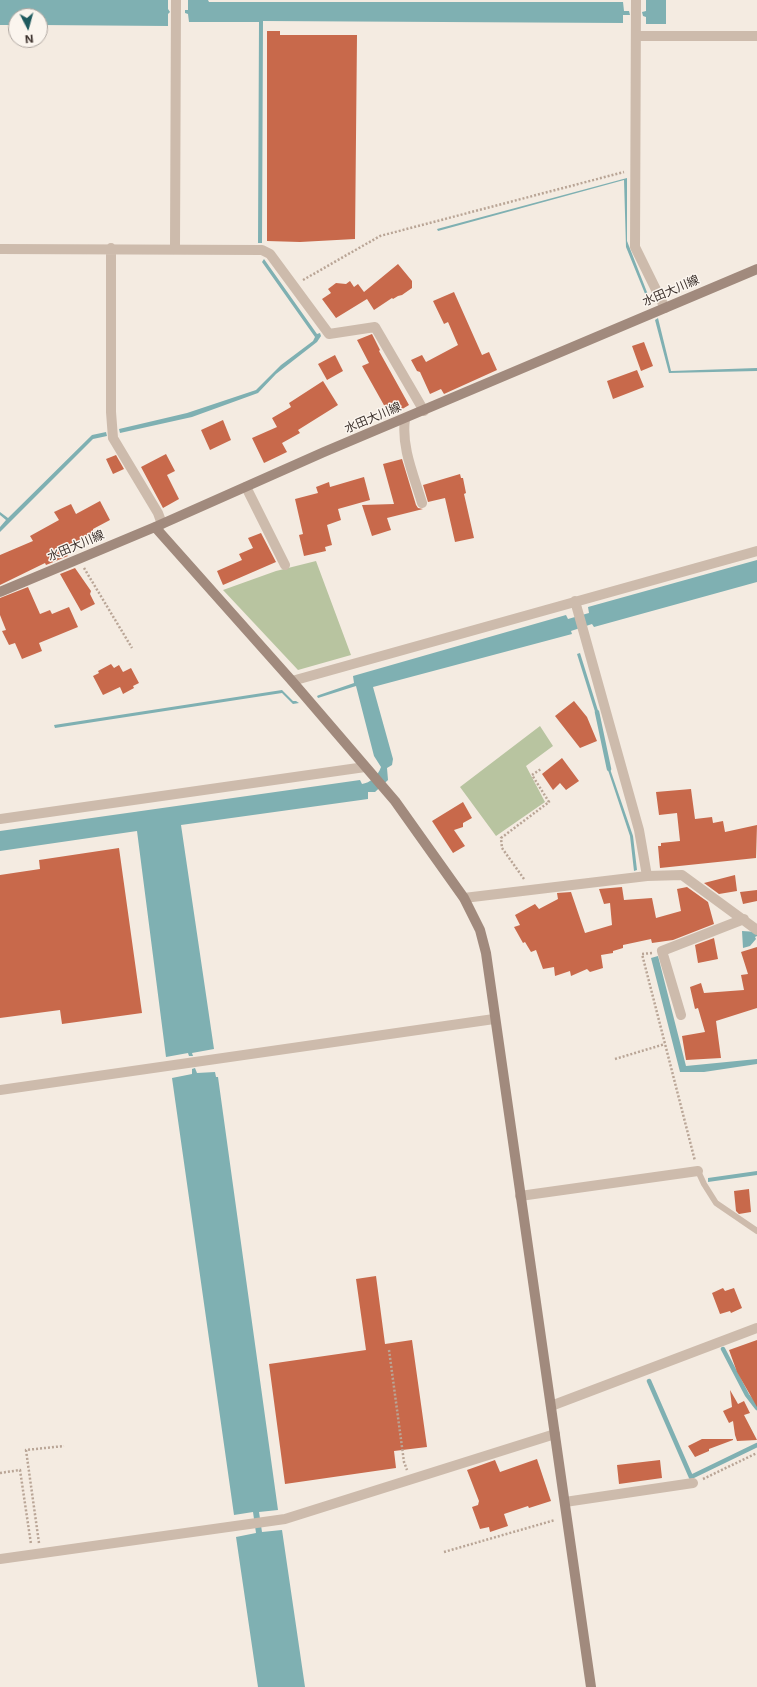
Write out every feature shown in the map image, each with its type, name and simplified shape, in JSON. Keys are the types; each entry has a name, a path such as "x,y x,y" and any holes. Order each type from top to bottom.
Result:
{"street":[{"path":"175,248 176,0"},
{"path":"636,0 635,247 665,308"},
{"path":"636,36 757,36"},
{"path":"112,248 111,412 113,438 158,513 158,526 395,801 464,898 480,930 486,953 494,1019 591,1687"},
{"path":"0,249 175,248 262,250 270,254 330,334 375,327 424,411"},
{"name":"水田大川線","path":"0,592 158,526 757,268"},
{"path":"405,419 403,433 405,444 422,503"},
{"path":"246,487 285,565"},
{"path":"292,681 575,605 757,551"},
{"path":"575,605 639,830 647,876"},
{"path":"0,819 367,769"},
{"path":"464,898 647,876 682,875 752,924"},
{"path":"681,1015 662,951 752,924"},
{"path":"0,1090 494,1019"},
{"path":"520,1196 698,1171"},
{"path":"551,1406 757,1328"},
{"path":"0,1559 285,1519 410,1478 555,1434"},
{"path":"565,1502 693,1483"}],"lane":[{"path":"698,1171 716,1203 757,1231"}],"path":[{"path":"294,285 380,236 635,170"},
{"path":"78,559 132,648"},
{"path":"531,890 502,848 501,838 550,802 532,775 541,769"},
{"path":"662,951 642,954 698,1171"},
{"path":"615,1059 665,1044"},
{"path":"389,1350 404,1462 410,1478"},
{"path":"36,1554 26,1450 64,1446"},
{"path":"693,1483 757,1453"},
{"path":"0,1473 20,1470 36,1554"},
{"path":"444,1552 567,1517"}],"green space":[{"path":"316,561 351,655 298,670 223,590 276,571"},
{"path":"540,726 553,746 526,766 545,802 496,836 460,787"}],"water":[{"path":"0,0 168,0 168,9 170,12 168,14 168,26 48,25 48,8 8,8 8,25 0,25"},
{"path":"188,0 208,0 209,2 623,2 624,11 629,11 630,15 623,15 623,23 263,21 262,243 258,243 259,22 189,22 188,14 185,13 185,10 188,10"},
{"path":"646,0 666,0 666,24 646,24 646,17 643,16 642,12 646,11"},
{"path":"627,178 627,241 652,305 650,306 626,247 624,180 438,231 437,229"},
{"path":"264,259 317,334 320,333 321,336 317,342 276,374 258,393 192,417 120,433 119,429 187,413 256,390 281,365 313,341 315,337 262,262"},
{"path":"658,318 671,371 757,368 757,371 669,373 655,320"},
{"path":"106,432 107,436 93,439 0,532 0,527 6,520 0,515 0,512 8,518 92,435"},
{"path":"757,560 757,582 594,627 592,624 571,631 572,634 373,687 393,759 392,765 387,768 388,780 375,792 368,792 368,799 181,825 214,1049 192,1053 193,1056 189,1056 188,1053 166,1057 137,831 0,851 0,831 360,780 362,784 371,781 381,767 374,756 356,686 318,698 317,696 354,683 353,676 566,615 568,619 589,613 588,607"},
{"path":"580,653 600,717 597,718 577,654"},
{"path":"282,690 293,701 299,703 293,704 282,693 55,728 54,725"},
{"path":"608,763 633,836 637,870 634,871 630,836 606,764"},
{"path":"742,931 757,932 757,936 755,937 756,939 750,946 743,948"},
{"path":"658,956 686,1066 757,1059 757,1064 704,1072 680,1072 651,958"},
{"path":"195,1068 197,1073 215,1072 216,1077 218,1077 278,1510 259,1512 262,1532 282,1530 305,1687 258,1687 236,1537 256,1533 253,1512 234,1515 172,1078 192,1074 192,1069"},
{"path":"757,1171 757,1175 708,1182 708,1178"}],"building":[{"path":"267,31 280,31 280,35 357,35 355,239 300,242 267,241"},
{"path":"398,264 412,281 412,288 402,295 393,299 392,298 374,310 367,299 336,318 322,299 331,293 328,289 336,283 346,284 350,281 354,287 358,284 364,292"},
{"path":"454,292 482,355 489,352 497,370 444,394 441,389 430,394 420,372 417,371 411,360 422,355 426,362 458,345 448,322 444,324 433,301"},
{"path":"372,334 380,350 379,351 409,405 399,411 393,403 385,407 362,366 369,363 357,340"},
{"path":"644,342 653,366 641,371 632,346"},
{"path":"335,355 343,371 327,380 318,364"},
{"path":"637,370 644,387 613,399 607,381"},
{"path":"323,381 338,405 298,430 300,433 282,443 287,452 264,463 252,438 277,427 272,418 291,407 289,403"},
{"path":"223,420 231,440 210,450 201,430"},
{"path":"166,454 175,471 167,475 179,499 163,508 141,467"},
{"path":"116,455 124,469 113,474 106,459"},
{"path":"402,459 416,505 418,508 423,509 387,518 391,530 372,536 362,505 394,504 383,464"},
{"path":"460,474 461,478 463,478 466,493 464,494 474,538 455,542 445,498 428,502 423,485"},
{"path":"364,477 370,500 338,509 341,520 327,525 332,545 325,547 326,551 304,556 299,535 303,534 295,499 318,493 316,487 329,482 330,487"},
{"path":"100,501 110,520 93,529 93,533 69,548 70,551 66,554 68,556 46,565 45,563 0,585 0,555 33,541 30,536 59,520 54,512 71,504 76,514"},
{"path":"261,533 276,562 223,585 217,571 242,560 239,554 253,548 248,538"},
{"path":"75,568 91,591 90,594 95,604 81,611 60,574"},
{"path":"28,587 40,614 50,610 52,614 69,607 78,627 39,643 42,651 22,659 15,643 9,645 2,631 6,630 0,615 0,598"},
{"path":"111,664 114,668 119,665 123,672 131,668 139,683 133,686 134,688 123,694 120,687 103,695 93,676 99,673 98,671"},
{"path":"574,701 587,717 597,741 580,748 555,716"},
{"path":"562,758 579,781 566,790 560,783 553,790 542,774"},
{"path":"691,789 695,819 712,817 713,823 723,821 725,832 757,825 756,858 660,868 658,846 661,846 661,843 680,841 677,813 659,815 656,792"},
{"path":"463,802 472,818 463,823 463,827 454,830 465,846 453,853 432,821"},
{"path":"119,848 142,1013 62,1024 60,1010 0,1018 0,875 40,869 39,860"},
{"path":"735,875 737,891 719,894 704,883"},
{"path":"622,887 624,900 652,898 656,918 681,911 677,889 687,887 708,902 714,924 673,940 652,943 651,939 623,945 623,948 613,951 613,953 601,955 603,968 590,972 587,969 571,976 570,971 555,976 554,967 543,969 536,950 531,952 525,942 523,943 514,927 520,925 515,915 535,904 539,909 558,899 557,893 571,892 585,933 612,925 610,903 604,904 599,889"},
{"path":"757,890 757,901 743,904 740,892"},
{"path":"714,938 718,959 698,963 695,945"},
{"path":"757,947 757,1008 716,1021 721,1058 686,1060 682,1036 705,1032 698,1008 695,1009 690,987 701,983 704,993 744,990 741,975 748,974 741,952"},
{"path":"749,1189 751,1212 739,1214 736,1211 734,1191"},
{"path":"376,1276 385,1344 412,1340 427,1447 394,1451 396,1468 285,1484 269,1364 366,1350 356,1279"},
{"path":"723,1288 725,1291 734,1288 742,1308 731,1313 730,1311 720,1314 712,1293"},
{"path":"757,1340 757,1407 737,1372 729,1350"},
{"path":"730,1390 738,1404 744,1401 750,1413 744,1415 757,1440 737,1441 733,1421 729,1423 723,1411 732,1407"},
{"path":"702,1439 733,1440 709,1449 709,1451 695,1457 688,1446"},
{"path":"537,1459 551,1501 529,1508 528,1506 504,1514 508,1526 490,1532 489,1527 480,1529 472,1507 478,1505 479,1501 467,1470 495,1460 500,1472"},
{"path":"660,1460 662,1478 619,1484 617,1465"}],"waterway":[{"path":"597,712 609,769"},
{"path":"723,1349 747,1395 757,1408"},
{"path":"649,1381 691,1477 757,1445"}]}
